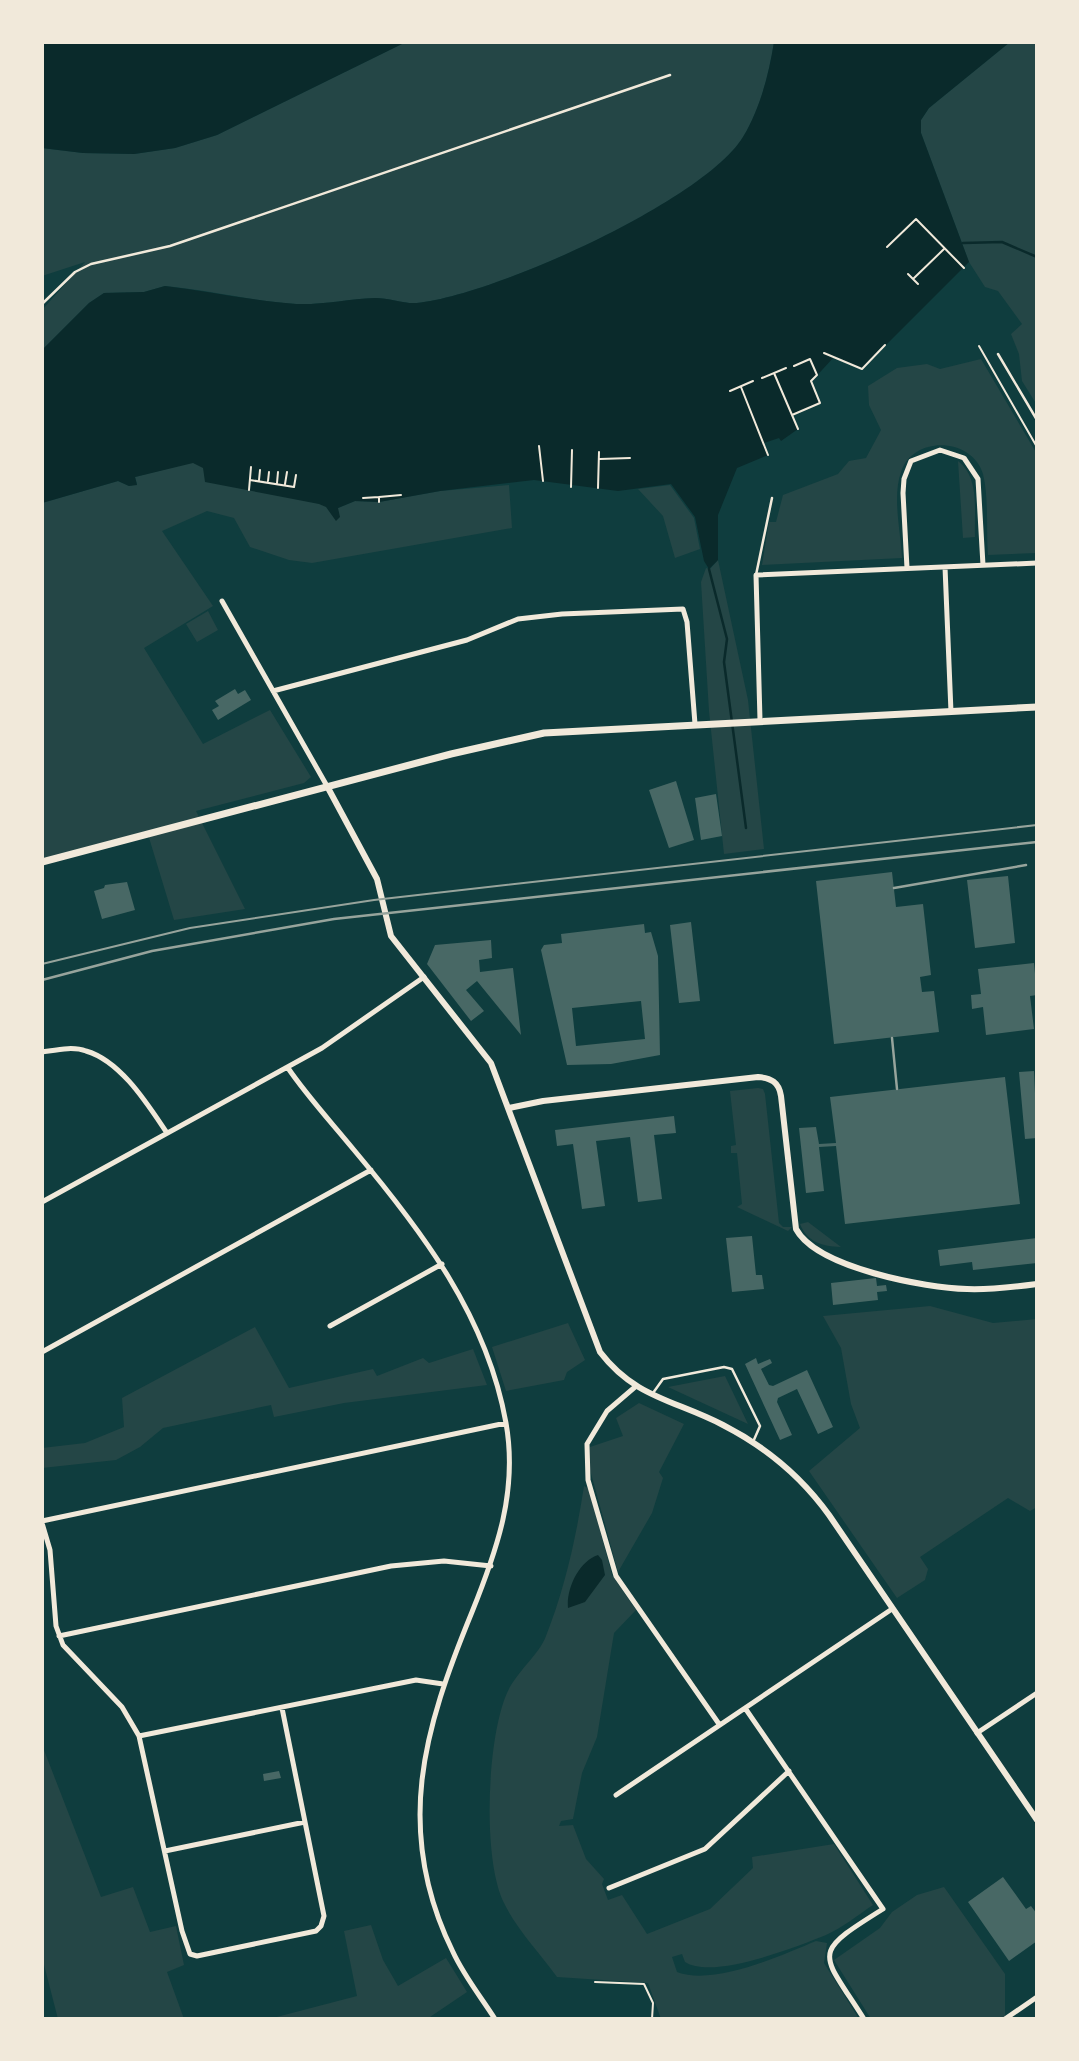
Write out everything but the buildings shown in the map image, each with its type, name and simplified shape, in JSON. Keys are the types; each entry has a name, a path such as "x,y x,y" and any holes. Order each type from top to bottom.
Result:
{"main road":[{"path":"42,862 327,786 544,733 1037,708"}],"street":[{"path":"907,568 904,479 911,461 940,450 957,453 964,458 978,479 983,565"},
{"path":"756,721 755,575 1037,563"},
{"path":"945,567 951,712"},
{"path":"222,601 377,879 391,936 483,1049 509,1108 597,1347 611,1367 635,1387 718,1423 753,1442 786,1466 813,1494 1037,1820"},
{"path":"272,691 467,640 518,620 562,614 683,609 687,622 695,724"},
{"path":"42,1202 288,1068 354,1028 424,977"},
{"path":"42,1052 77,1049 98,1056 130,1085 167,1133"},
{"path":"288,1068 371,1170 442,1264 485,1349 506,1423 509,1489 505,1520 491,1566 443,1684 421,1776 421,1822 426,1870 451,1949 495,2019"},
{"path":"509,1108 544,1101 758,1077 770,1079 780,1088 796,1229 809,1243 860,1268 927,1285 982,1290 1037,1284"},
{"path":"42,1352 371,1170"},
{"path":"330,1326 442,1264"},
{"path":"635,1387 607,1411 587,1444 588,1480 616,1576 719,1724"},
{"path":"282,1707 324,1916 321,1926 316,1931 197,1956 190,1954 181,1931 139,1736 122,1707 69,1653 59,1636 51,1557 42,1522 506,1423"},
{"path":"59,1636 391,1566 444,1561 491,1566"},
{"path":"616,1795 892,1608"},
{"path":"139,1736 416,1681 443,1684"},
{"path":"977,1733 1037,1693"},
{"path":"745,1708 883,1909 838,1938 829,1951 829,1964 864,2019"},
{"path":"609,1888 705,1849 789,1771"},
{"path":"165,1851 305,1822"},
{"path":"1005,2019 1037,1997"}],"lane":[{"path":"42,303 75,272 91,264 181,243 670,75"},
{"path":"998,354 1037,421"},
{"path":"755,575 772,498"},
{"path":"653,1395 663,1379 724,1367 732,1369 760,1426 753,1442"}],"path":[{"path":"887,247 916,219 964,268"},
{"path":"913,279 945,248"},
{"path":"908,274 918,284"},
{"path":"824,352 862,369 885,345"},
{"path":"979,346 1037,447"},
{"path":"792,415 820,403 811,381 817,375 810,359 794,366"},
{"path":"762,378 786,368"},
{"path":"774,373 798,429"},
{"path":"730,391 753,381"},
{"path":"741,387 768,455"},
{"path":"539,446 543,481"},
{"path":"571,487 572,450"},
{"path":"598,452 598,488"},
{"path":"598,458 630,458"},
{"path":"249,490 251,467"},
{"path":"259,481 260,470"},
{"path":"268,482 269,472"},
{"path":"277,484 278,472"},
{"path":"285,485 287,472"},
{"path":"250,480 294,486 296,475"},
{"path":"363,498 401,495"},
{"path":"379,497 379,502"},
{"path":"595,1982 644,1984 653,2003 652,2019"}],"shaded area":[{"path":"42,42 406,42 217,135 175,148 134,154 83,153 42,148"},
{"path":"406,42 774,42 754,115 743,137 721,162 686,189 642,216 543,264 494,283 417,303 375,298 296,304 165,286 144,292 104,293 89,303 42,350 42,310 85,262 42,276 42,148 83,153 134,154 175,148 217,135"},
{"path":"774,42 1010,42 929,108 921,120 921,133 969,262 862,369 834,357 811,382 819,403 792,415 798,429 781,441 779,438 764,443 768,455 737,468 718,515 718,560 709,569 704,561 695,517 671,484 618,491 534,480 440,491 379,502 355,501 338,508 340,517 336,521 326,507 319,504 205,482 203,468 193,463 135,477 137,485 129,486 118,481 42,503 42,350 89,303 104,293 144,292 165,286 296,304 375,298 417,303 494,283 594,241 642,216 686,189 721,162 743,137 754,115"},
{"path":"1010,42 1037,42 1037,405 1022,381 1019,354 1011,334 1022,324 998,291 985,287 969,262 921,133 921,120 929,108"},
{"path":"981,359 1037,454 1037,553 988,555 987,504 983,474 977,462 967,453 942,445 917,452 901,472 897,504 902,558 762,565 769,522 776,522 783,495 838,474 849,461 866,458 881,430 869,405 868,386 897,368 927,364 940,369"},
{"path":"958,461 970,476 973,486 975,537 963,538"},
{"path":"193,462 277,494 338,508 355,501 379,502 440,491 509,485 512,528 312,563 289,560 250,547 234,518 207,511 162,531 213,606 144,648 203,744 270,710 311,777 304,783 196,811 245,909 174,920 147,831 43,858 42,503 118,481 129,486 137,484 135,477"},
{"path":"670,485 694,518 700,549 675,558 663,516 638,489"},
{"path":"718,560 748,700 764,849 724,854 709,711 701,582 706,568 710,569"},
{"path":"208,611 218,630 197,642 186,624"},
{"path":"763,1089 765,1094 779,1223 783,1227 792,1227 788,1231 737,1207 742,1204 737,1153 731,1153 731,1146 736,1145 730,1091"},
{"path":"808,1222 841,1247 811,1239 800,1224"},
{"path":"930,1306 993,1323 1037,1319 1037,1507 1030,1511 1008,1498 920,1557 928,1569 925,1580 897,1598 809,1471 860,1428 851,1404 841,1348 823,1316"},
{"path":"568,1323 585,1360 567,1372 564,1380 506,1391 492,1347"},
{"path":"255,1327 289,1388 373,1369 377,1376 423,1358 429,1363 473,1349 487,1385 344,1403 274,1417 271,1405 163,1428 140,1447 116,1460 42,1468 42,1448 85,1443 124,1427 122,1398"},
{"path":"725,1376 748,1424 668,1387"},
{"path":"639,1403 684,1424 659,1472 663,1478 652,1513 618,1572 589,1466 590,1447 623,1436 616,1418"},
{"path":"584,1486 589,1489 612,1575 636,1610 614,1633 597,1737 582,1773 573,1819 561,1821 559,1826 573,1825 586,1859 604,1879 602,1884 608,1900 622,1895 647,1934 710,1909 753,1868 752,1857 834,1844 873,1905 856,1917 832,1932 812,1940 776,1954 734,1965 698,1966 685,1962 682,1954 672,1957 677,1972 709,1975 747,1967 816,1941 827,1943 824,1963 859,2019 661,2019 648,1983 557,1977 509,1913 497,1883 492,1858 490,1798 495,1739 507,1693 543,1643 553,1618 569,1562"},
{"path":"598,1555 602,1560 605,1575 585,1602 568,1608 569,1593 575,1577 585,1563"},
{"path":"42,1745 101,1897 133,1887 150,1932 176,1926 184,1965 167,1972 184,2019 58,2019 42,1957"},
{"path":"944,1887 1005,1974 1005,2019 871,2019 834,1960 880,1928 892,1912 917,1895"},
{"path":"371,1925 383,1960 398,1986 446,1958 467,1992 427,2019 269,2019 357,1996 344,1931"}],"waterway":[{"path":"963,243 1002,242 1037,257"},
{"path":"709,569 727,639 724,662 746,828"}],"tram line":[{"path":"42,964 190,928 374,900 1037,825"}],"railway":[{"path":"42,980 152,951 334,919 1037,842"},
{"path":"894,888 1026,865"},
{"path":"892,1038 897,1089"}]}
